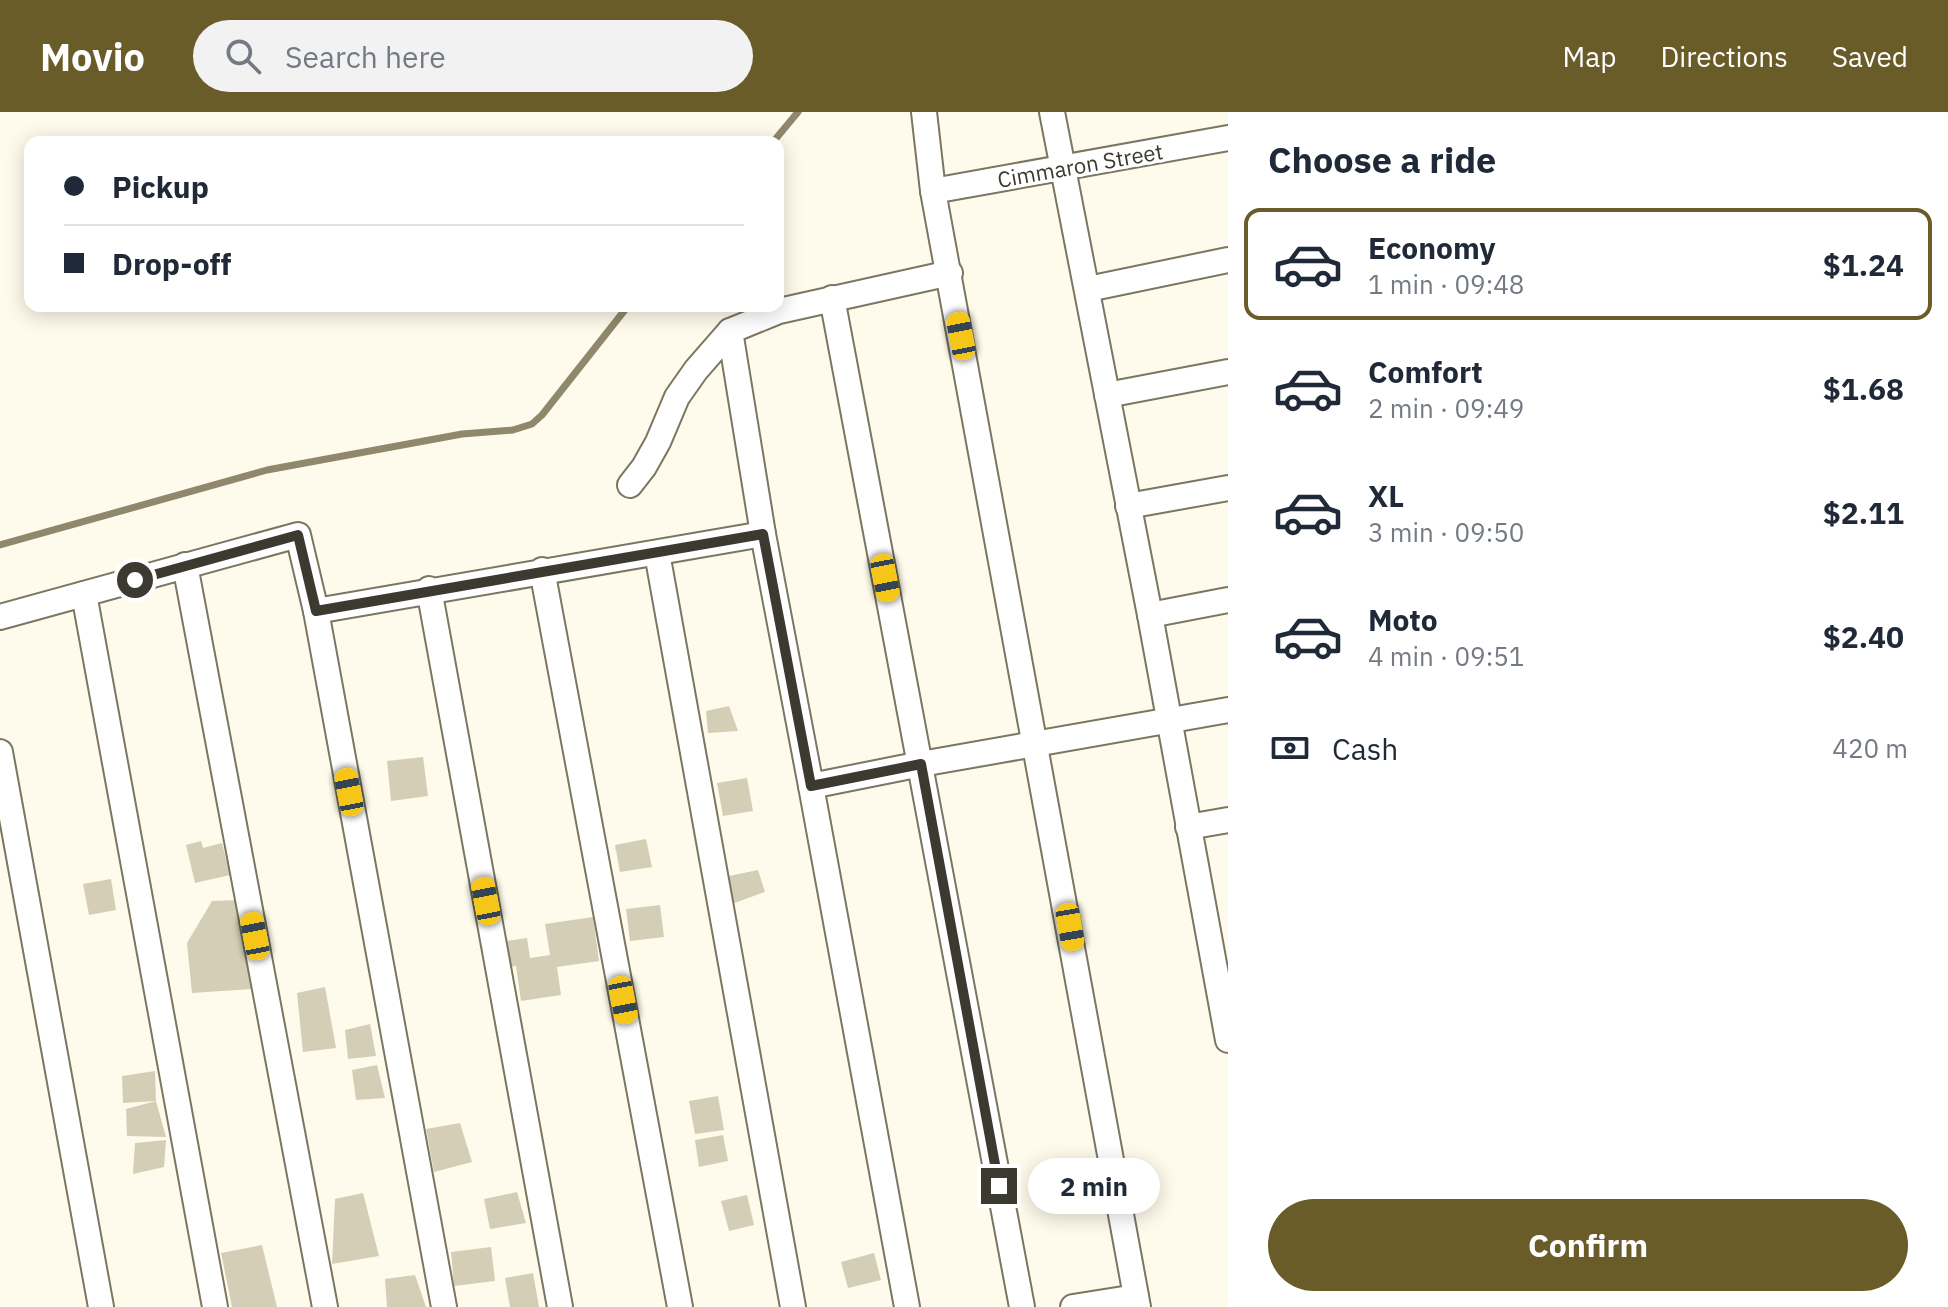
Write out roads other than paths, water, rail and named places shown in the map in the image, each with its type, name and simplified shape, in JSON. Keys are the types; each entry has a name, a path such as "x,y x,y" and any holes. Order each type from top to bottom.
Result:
{"street":[{"path":"1052,112 1188,827 1218,931 1228,1040"},
{"path":"925,116 933,191 1137,1302 1073,1307"},
{"name":"Cimmaron Street","path":"933,191 1228,138"},
{"path":"1088,289 1228,260"},
{"path":"784,310 950,273"},
{"path":"832,298 1022,1307"},
{"path":"630,485 644,467 677,397 696,370 730,331 777,312"},
{"path":"730,331 763,534 907,1307"},
{"path":"1107,395 1228,372"},
{"path":"1128,506 1228,488"},
{"path":"316,611 429,589 763,534"},
{"path":"0,617 298,535 316,611 444,1307"},
{"path":"657,553 793,1307"},
{"path":"185,565 325,1307"},
{"path":"542,570 680,1307"},
{"path":"429,589 560,1307"},
{"path":"84,594 215,1307"},
{"path":"1150,615 1228,600"},
{"path":"811,786 1228,710"},
{"path":"0,752 101,1307"},
{"path":"1188,827 1228,820"}],"waterway":[{"path":"778,136 798,112"},
{"path":"0,545 267,470 462,434 513,430 532,424 623,312"}]}
